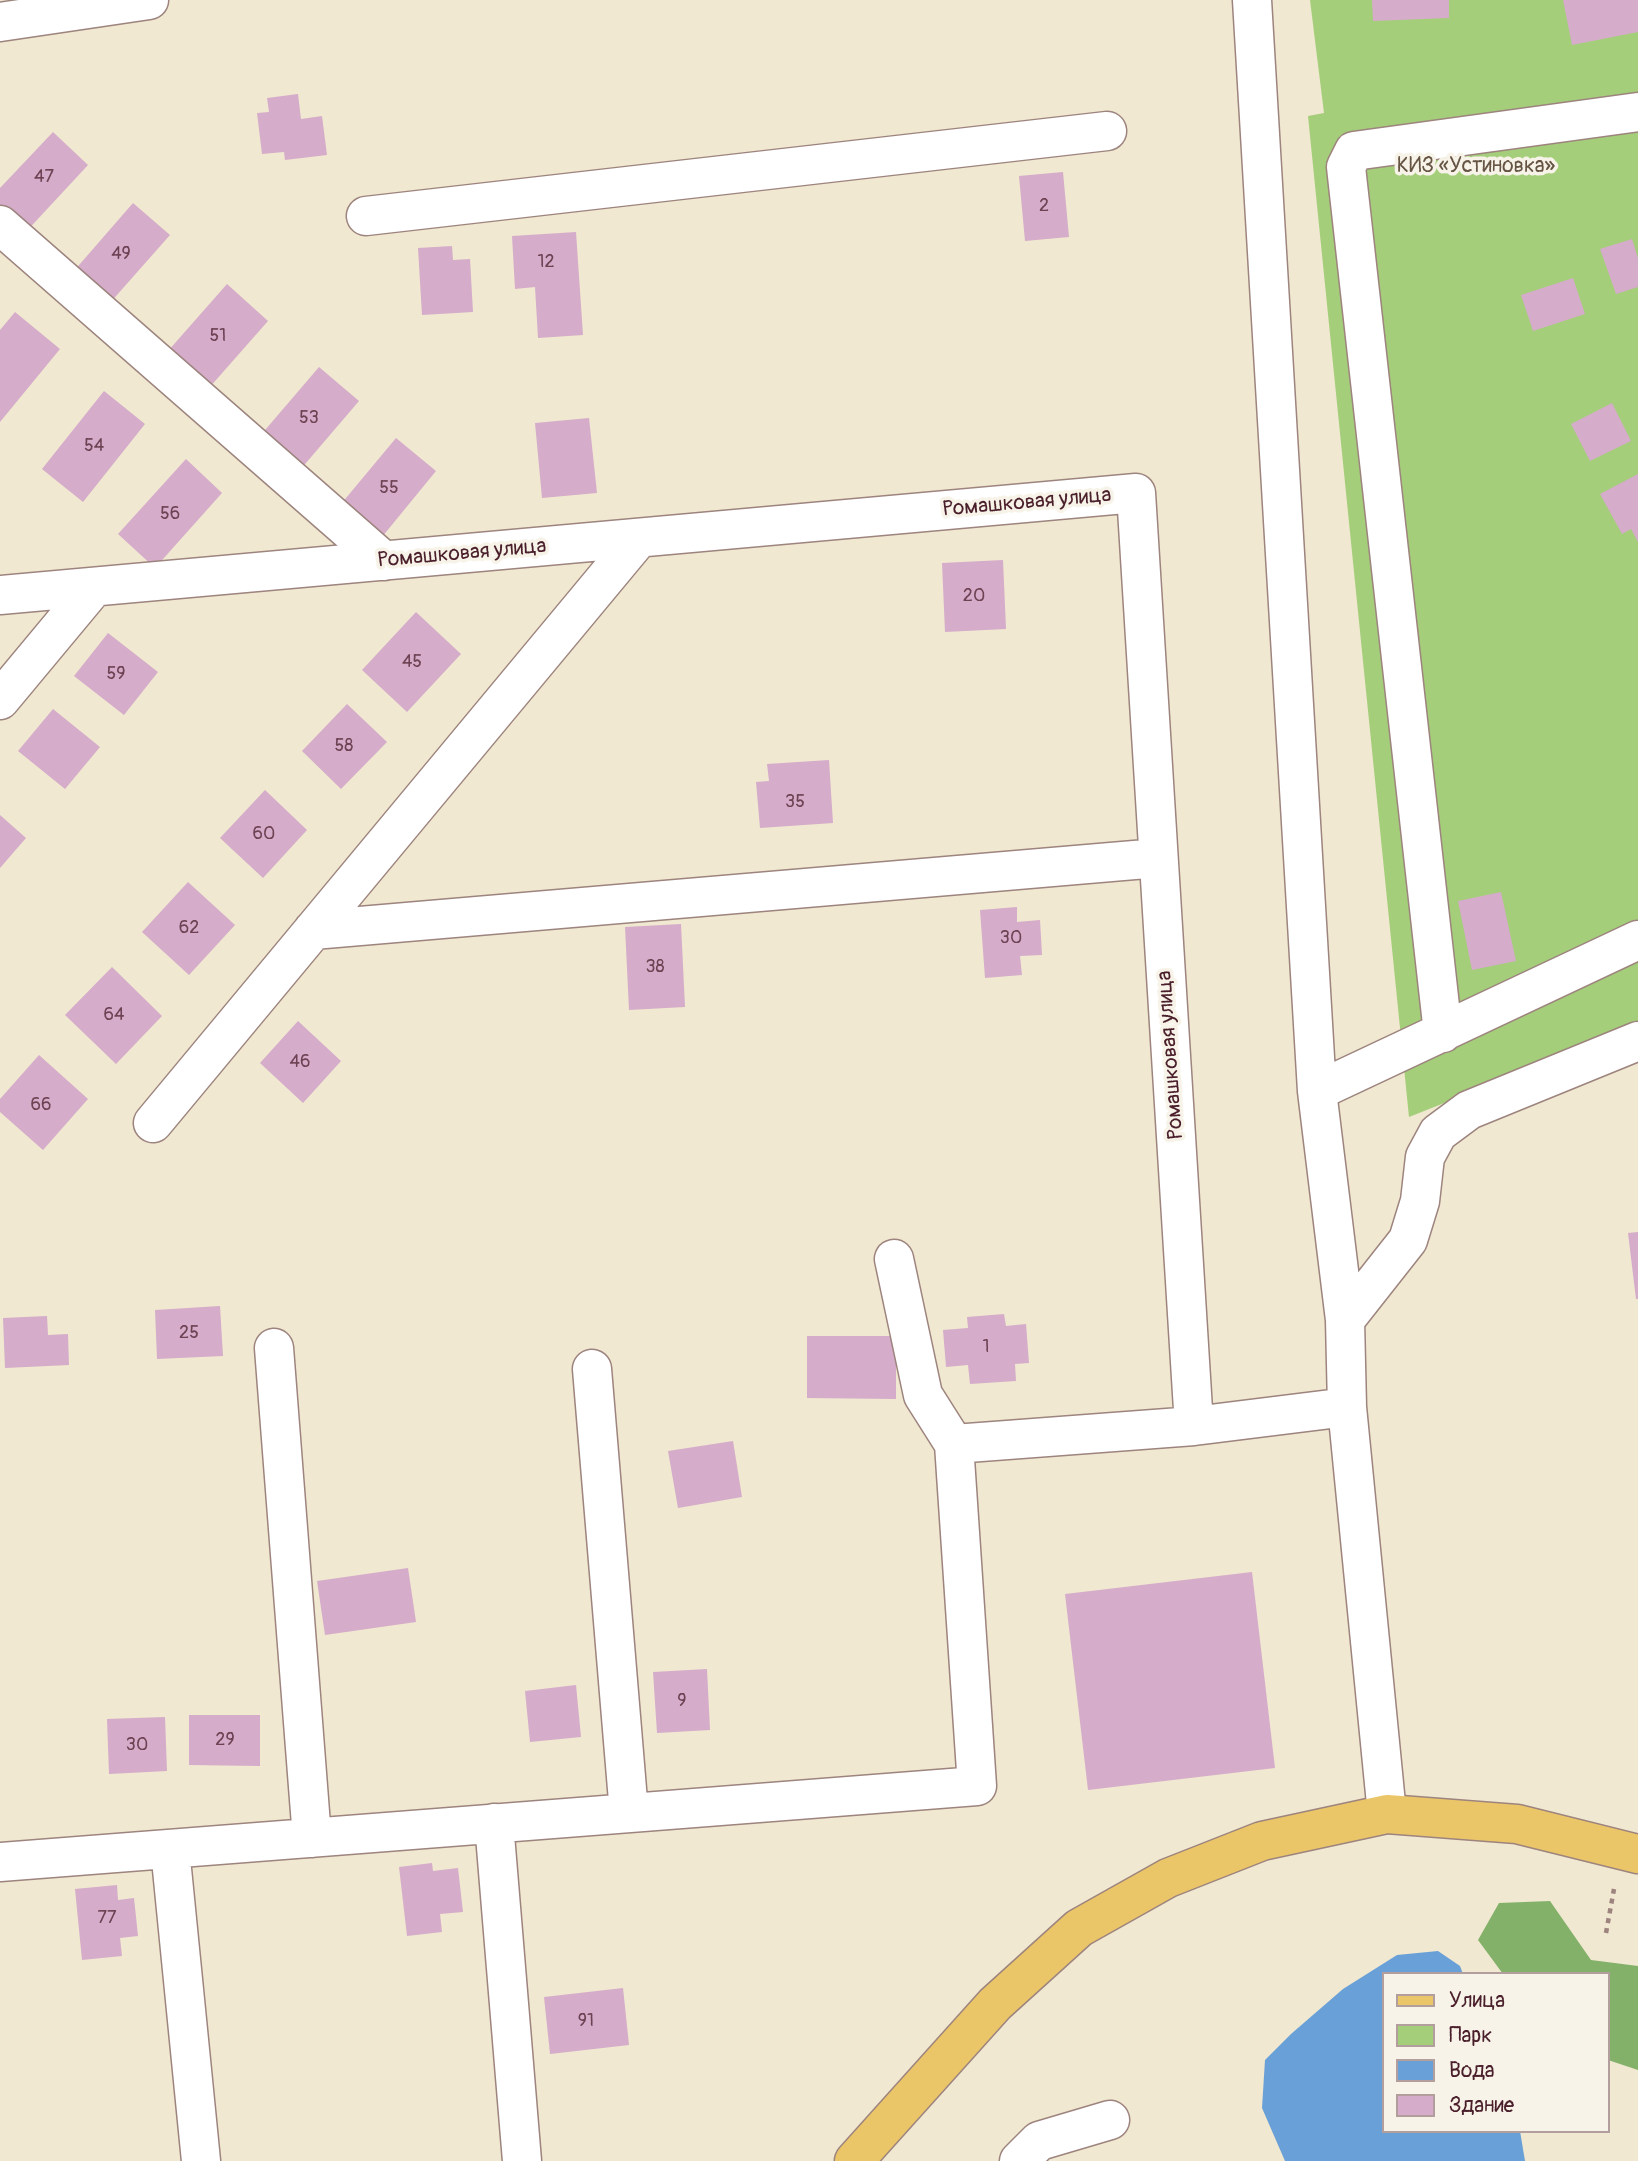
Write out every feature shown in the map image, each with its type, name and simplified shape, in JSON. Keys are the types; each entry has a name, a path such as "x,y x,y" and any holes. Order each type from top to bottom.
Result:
{"main road":[{"path":"854,2161 995,2004 1079,1928 1168,1878 1262,1841 1387,1814 1517,1824 1638,1854"}],"street":[{"path":"0,22 149,0"},
{"path":"1252,0 1317,1091 1345,1320 1347,1407 1387,1814"},
{"path":"1443,1032 1346,167 1354,151 1638,112"},
{"path":"366,216 1107,131"},
{"path":"0,225 383,561"},
{"name":"Ромашковая улица","path":"0,595 1136,493 1194,1426"},
{"path":"153,1123 639,538"},
{"path":"0,700 94,587"},
{"path":"313,930 1158,858"},
{"path":"1317,1091 1638,940"},
{"path":"1345,1320 1408,1240 1420,1201 1425,1157 1438,1133 1469,1110 1638,1041"},
{"path":"0,1862 977,1786 954,1444 923,1395 894,1259"},
{"path":"274,1348 312,1838"},
{"path":"592,1368 629,1813"},
{"path":"954,1444 1194,1426 1347,1407"},
{"path":"494,1823 522,2161"},
{"path":"170,1849 201,2161"},
{"path":"1019,2161 1039,2141 1110,2120"}],"green space":[{"name":"КИЗ «Устиновка»","path":"1310,0 1638,0 1638,1026 1409,1117 1308,116 1324,113"},
{"path":"1550,1901 1591,1960 1638,1966 1638,2070 1610,2061 1610,1972 1502,1972 1478,1940 1499,1903"}],"water":[{"path":"1438,1951 1460,1966 1462,1972 1382,1972 1382,2133 1520,2133 1525,2161 1285,2161 1262,2108 1265,2060 1343,1989 1397,1955"}],"building":[{"path":"1372,0 1449,0 1449,18 1373,21"},
{"path":"1563,0 1638,0 1638,32 1572,45"},
{"path":"298,94 301,119 322,116 327,155 285,160 284,152 262,154 257,113 269,112 267,98"},
{"path":"53,132 88,165 23,235 0,213 0,188"},
{"path":"1063,172 1069,237 1025,241 1019,176"},
{"path":"133,203 170,235 109,304 73,272"},
{"path":"576,232 583,335 538,338 535,287 515,289 512,236"},
{"path":"1632,239 1638,258 1638,287 1616,294 1600,249"},
{"path":"452,246 453,260 470,259 473,312 422,315 418,248"},
{"path":"1573,278 1585,314 1533,331 1521,295"},
{"path":"227,284 268,321 209,388 168,351"},
{"path":"15,312 60,349 0,422 0,330"},
{"path":"319,367 359,401 300,470 260,436"},
{"path":"104,391 145,424 83,502 42,469"},
{"path":"1612,403 1631,441 1590,461 1571,424"},
{"path":"589,418 597,493 542,498 535,423"},
{"path":"396,438 436,471 382,537 341,504"},
{"path":"186,459 222,493 155,568 118,534"},
{"path":"1638,474 1638,542 1631,529 1622,534 1600,494"},
{"path":"1003,560 1006,629 945,632 942,563"},
{"path":"416,612 461,654 407,712 362,670"},
{"path":"108,633 158,672 124,715 74,676"},
{"path":"347,704 387,742 341,789 302,751"},
{"path":"53,709 100,747 65,789 18,751"},
{"path":"829,760 833,823 760,828 756,782 769,781 767,764"},
{"path":"265,790 307,830 263,878 220,838"},
{"path":"0,815 26,838 0,868"},
{"path":"188,882 235,925 189,975 142,932"},
{"path":"1501,892 1516,961 1472,970 1458,901"},
{"path":"1017,907 1017,922 1040,920 1042,955 1020,956 1022,975 985,978 980,910"},
{"path":"681,924 685,1007 629,1010 625,927"},
{"path":"112,967 162,1016 116,1064 65,1015"},
{"path":"298,1021 341,1061 303,1103 260,1063"},
{"path":"39,1055 88,1099 43,1150 0,1112 0,1099"},
{"path":"1638,1232 1638,1299 1636,1299 1628,1233"},
{"path":"220,1306 223,1356 157,1359 155,1310"},
{"path":"1004,1314 1006,1326 1026,1324 1029,1363 1015,1364 1016,1381 970,1384 968,1365 946,1367 943,1330 968,1328 967,1317"},
{"path":"47,1316 48,1335 68,1334 69,1365 5,1368 3,1318"},
{"path":"807,1336 896,1336 896,1399 807,1398"},
{"path":"733,1441 742,1497 678,1508 668,1451"},
{"path":"408,1568 416,1622 325,1635 317,1581"},
{"path":"1252,1572 1275,1768 1088,1790 1065,1594"},
{"path":"707,1669 710,1730 657,1733 653,1672"},
{"path":"576,1685 581,1737 530,1742 525,1691"},
{"path":"189,1715 260,1715 260,1766 189,1765"},
{"path":"165,1717 167,1771 109,1774 107,1719"},
{"path":"432,1863 433,1871 458,1868 463,1912 440,1914 442,1932 407,1936 399,1867"},
{"path":"117,1885 118,1900 134,1898 138,1936 120,1938 122,1956 82,1960 75,1889"},
{"path":"623,1988 629,2045 550,2054 544,1997"}]}
